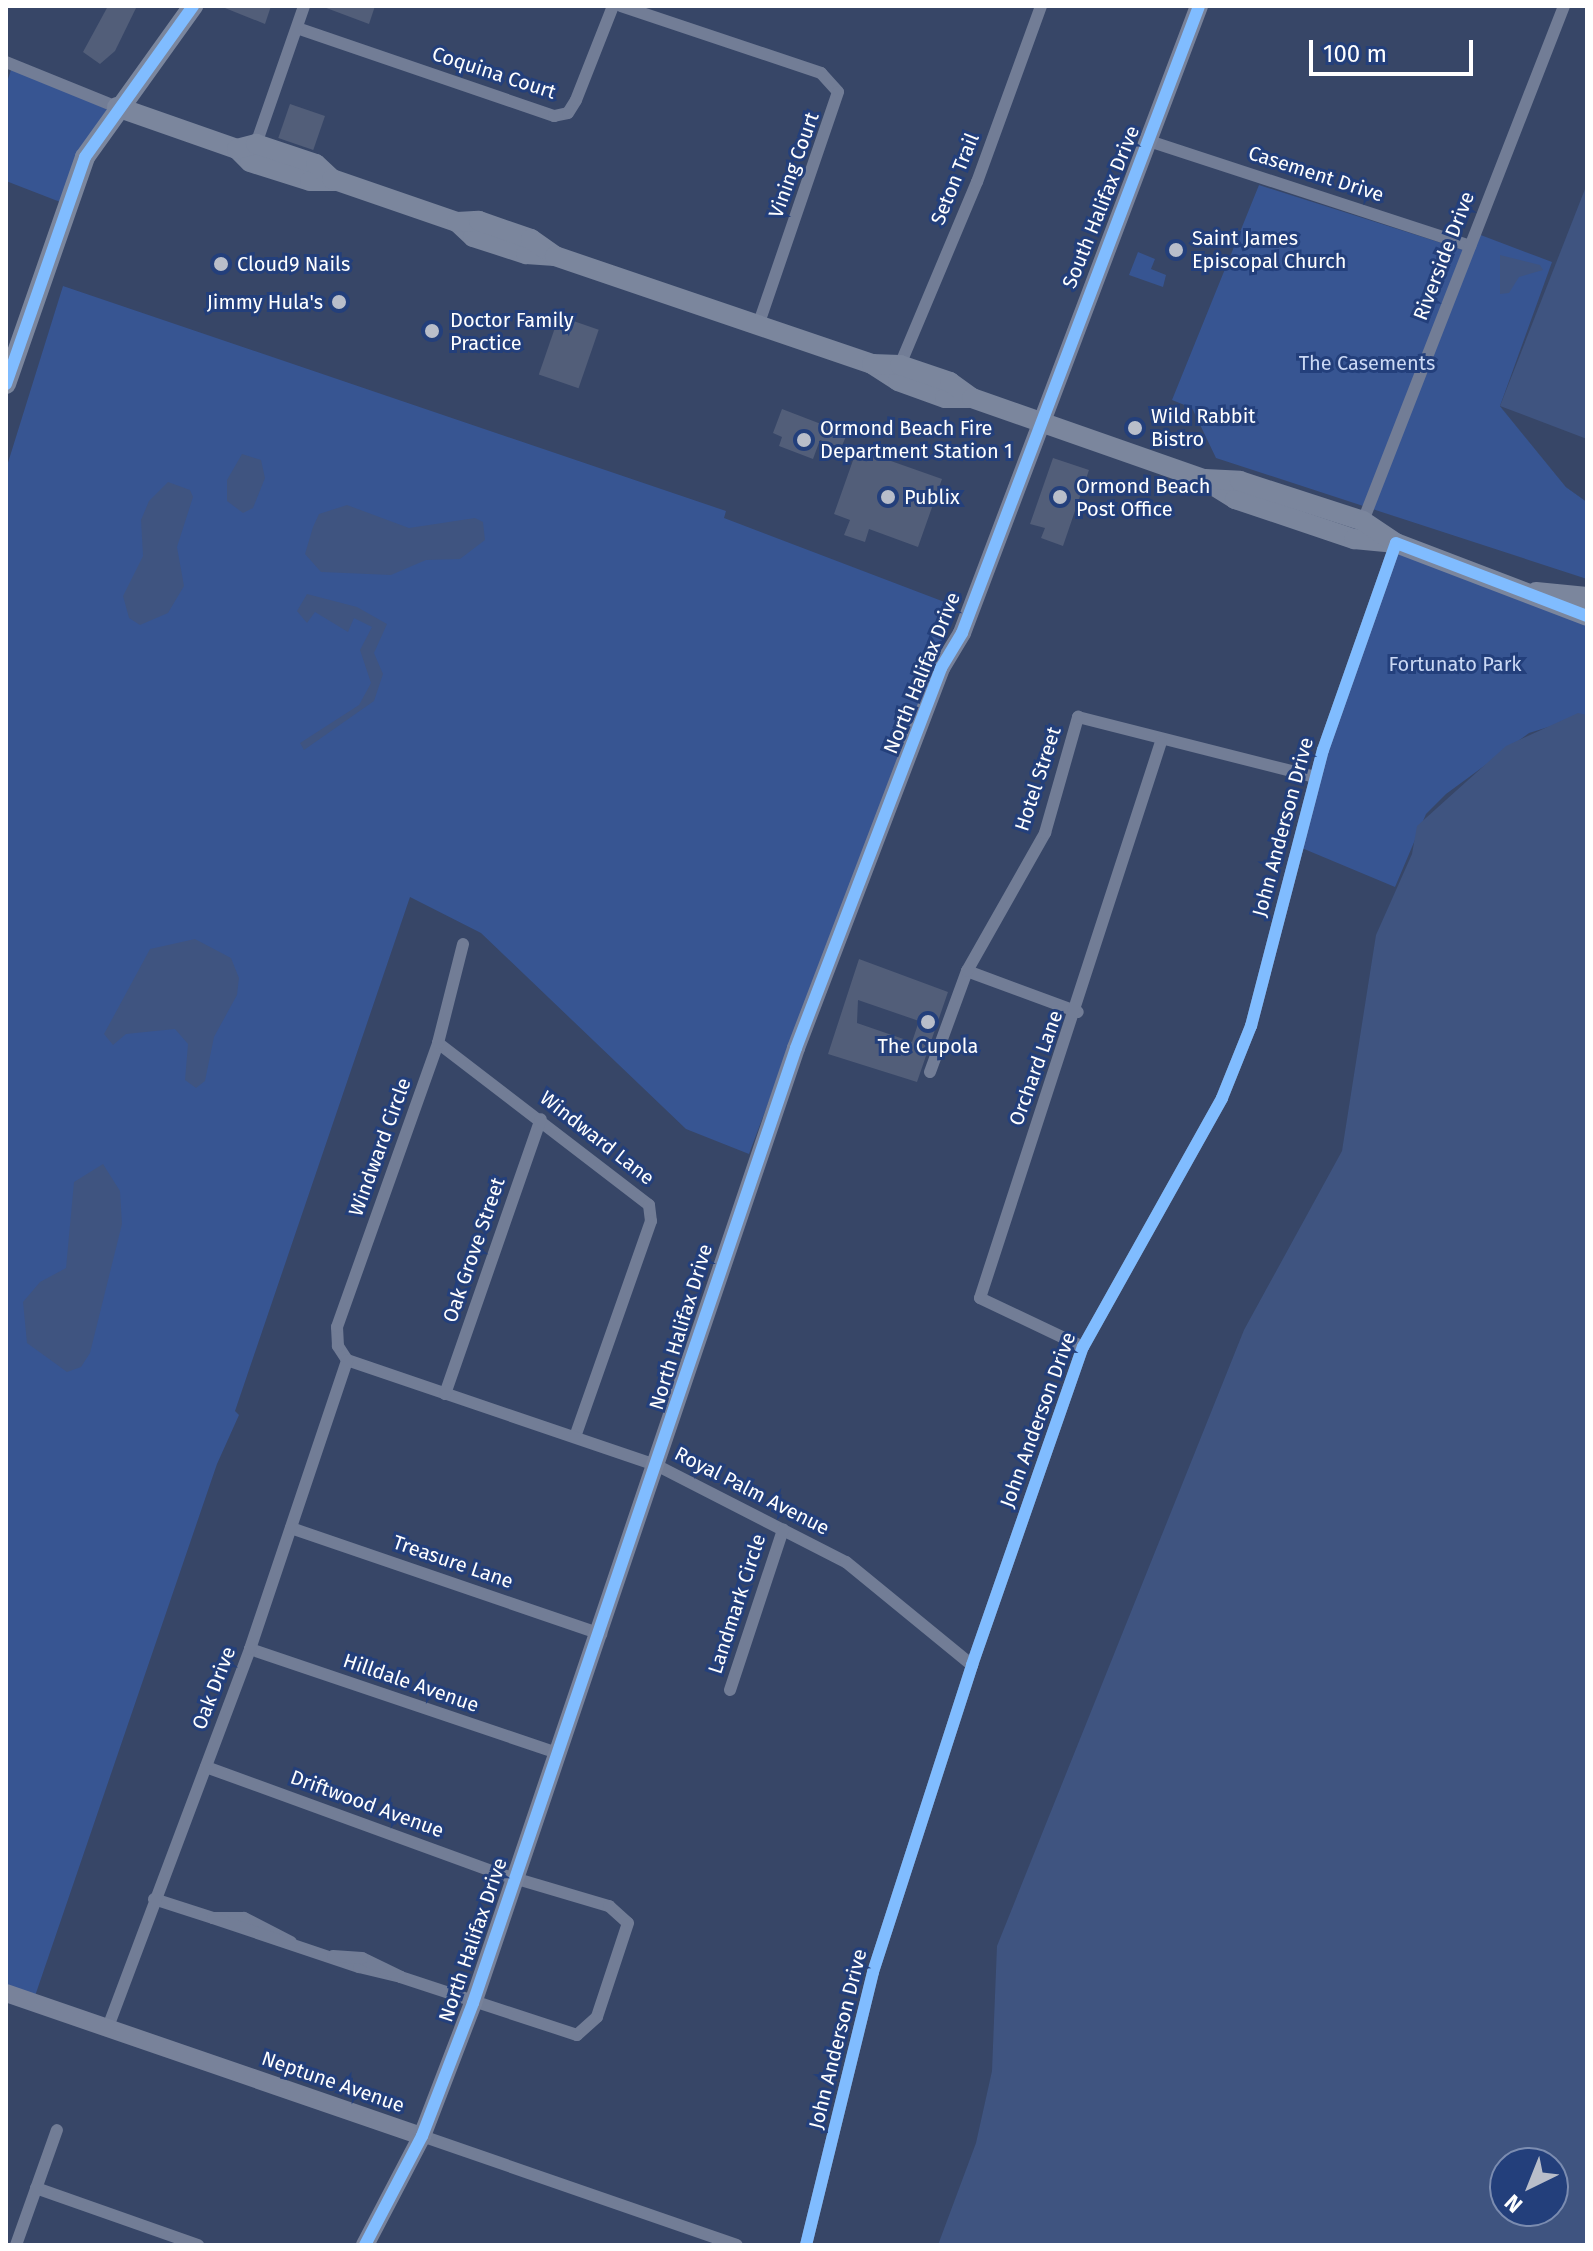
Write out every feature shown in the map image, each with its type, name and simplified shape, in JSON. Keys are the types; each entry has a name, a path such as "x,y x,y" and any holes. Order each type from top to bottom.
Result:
{"main road":[{"path":"6,384 85,157 117,107 193,6"},
{"path":"117,107 246,146 250,162 310,181 336,181 457,222 479,221 531,239 555,256 872,364 945,398 972,398"},
{"path":"872,364 900,365 950,382 972,398 1203,479 1235,499 1354,539 1396,543 1536,592 1587,616"},
{"path":"1203,479 1240,481 1363,521 1396,543"},
{"path":"1297,518 1340,527 1363,521"},
{"path":"1536,592 1587,597"}],"street":[{"path":"246,146 304,6"},
{"name":"Coquina Court","path":"297,28 554,116 568,113 576,100 613,6"},
{"name":"Seton Trail","path":"900,365 977,182 1041,6"},
{"name":"South Halifax Drive","path":"1037,422 1199,6"},
{"name":"Riverside Drive","path":"1363,521 1564,6"},
{"name":"Vining Court","path":"630,7 821,73 838,92 758,325"},
{"path":"6,62 117,107"},
{"name":"Casement Drive","path":"1149,141 1470,246"},
{"name":"North Halifax Drive","path":"365,2245 422,2136 473,2003 658,1466 796,1048 941,668 962,633 1037,422"},
{"name":"John Anderson Drive","path":"806,2245 873,1972 972,1665 1083,1347 1222,1098 1251,1026 1315,777 1396,543"},
{"name":"Hotel Street","path":"930,1072 967,971 1045,833 1078,717 1161,742 1315,777"},
{"name":"Orchard Lane","path":"1083,1347 980,1298 1078,1012 1161,742"},
{"name":"Windward Circle","path":"347,1360 338,1346 337,1327 438,1043 463,944"},
{"path":"967,971 1078,1012"},
{"name":"Windward Lane","path":"438,1043 541,1119 649,1205 651,1221 575,1437"},
{"name":"Oak Grove Street","path":"445,1394 541,1119"},
{"name":"Royal Palm Avenue","path":"347,1360 658,1466 846,1562 972,1665"},
{"name":"Oak Drive","path":"108,2027 250,1649 347,1360"},
{"name":"Treasure Lane","path":"291,1528 601,1634"},
{"name":"Landmark Circle","path":"730,1690 783,1530"},
{"name":"Hilldale Avenue","path":"250,1649 560,1754"},
{"name":"Driftwood Avenue","path":"154,1899 213,1918 244,1918 291,1942 562,2034 583,2033 597,2017 627,1934 626,1918 616,1909 206,1767"},
{"name":"Neptune Avenue","path":"6,1993 737,2245"},
{"path":"16,2245 57,2130"},
{"path":"36,2188 198,2245"}],"green space":[{"path":"13,64 117,107 68,205 6,181 6,85"},
{"name":"The Casements","path":"1259,185 1470,252 1478,234 1552,262 1500,406 1566,487 1587,502 1587,579 1216,458 1192,408 1172,400"},
{"path":"1138,252 1155,259 1151,269 1166,275 1163,287 1129,275"},
{"path":"63,286 726,511 724,518 955,606 749,1154 686,1129 481,933 410,897 235,1411 239,1415 217,1464 35,1996 6,1985 6,469"},
{"name":"Fortunato Park","path":"1396,543 1587,612 1587,715 1529,733 1446,794 1426,814 1395,887 1297,846"}],"shaded area":[{"path":"1587,184 1587,502 1566,487 1500,406"},
{"path":"1500,255 1540,265 1543,270 1519,277 1509,293 1500,294"},
{"path":"242,454 261,460 265,478 253,508 243,513 227,501 227,480"},
{"path":"168,482 190,490 193,497 177,547 184,586 168,613 140,625 129,618 123,596 143,556 141,520 149,501"},
{"path":"347,505 409,528 475,518 483,522 485,540 460,559 426,560 391,575 321,572 305,554 313,527 319,514"},
{"path":"307,594 357,607 387,624 374,653 383,674 374,701 304,750 300,743 359,705 371,683 360,650 372,627 354,618 348,632 315,612 307,623 297,611"},
{"path":"1578,713 1587,715 1587,2245 938,2245 976,2143 992,2071 997,1946 1244,1330 1342,1151 1376,935 1412,854 1417,826 1506,746"},
{"path":"195,939 231,958 239,978 237,995 214,1037 205,1081 196,1088 185,1080 188,1044 175,1029 126,1034 113,1045 104,1034 150,949"},
{"path":"103,1164 120,1191 122,1224 90,1353 81,1367 67,1372 27,1343 23,1302 40,1282 66,1268 74,1182"}],"pier":[{"path":"1500,406 1587,439 1587,502 1566,487"}],"building":[{"path":"108,6 137,6 115,51 100,64 83,52"},
{"path":"220,6 271,6 265,24"},
{"path":"321,6 375,6 369,24"},
{"path":"290,104 325,116 313,150 278,138"},
{"path":"559,316 599,330 579,388 539,375"},
{"path":"782,409 847,434 841,448 820,440 813,459 779,446 782,437 773,433"},
{"name":"Publix","path":"857,449 942,479 918,547 869,529 865,542 844,535 850,520 834,514"},
{"name":"Ormond Beach Post Office","path":"1053,458 1089,470 1063,546 1041,538 1045,528 1030,524"},
{"name":"The Cupola","path":"859,959 948,992 917,1082 828,1054","holes":["858,1000 919,1021 912,1042 857,1023"]}],"cycle path":[{"path":"6,384 85,157 193,6"},
{"path":"365,2245 422,2136 473,2003 796,1048 941,668 962,633 1199,6"},
{"path":"806,2245 873,1972 972,1665 1083,1347 1222,1098 1251,1026 1323,750 1396,543 1587,616"}],"place":[{"name":"Saint James Episcopal Church","path":"1176,250"},
{"name":"Cloud9 Nails","path":"221,264"},
{"name":"Jimmy Hula's","path":"339,302"},
{"name":"Doctor Family Practice","path":"432,331"},
{"name":"Wild Rabbit Bistro","path":"1135,428"},
{"name":"Ormond Beach Fire Department Station 1","path":"804,440"},
{"name":"Publix","path":"888,497"},
{"name":"Ormond Beach Post Office","path":"1060,497"},
{"name":"The Cupola","path":"928,1022"}]}
